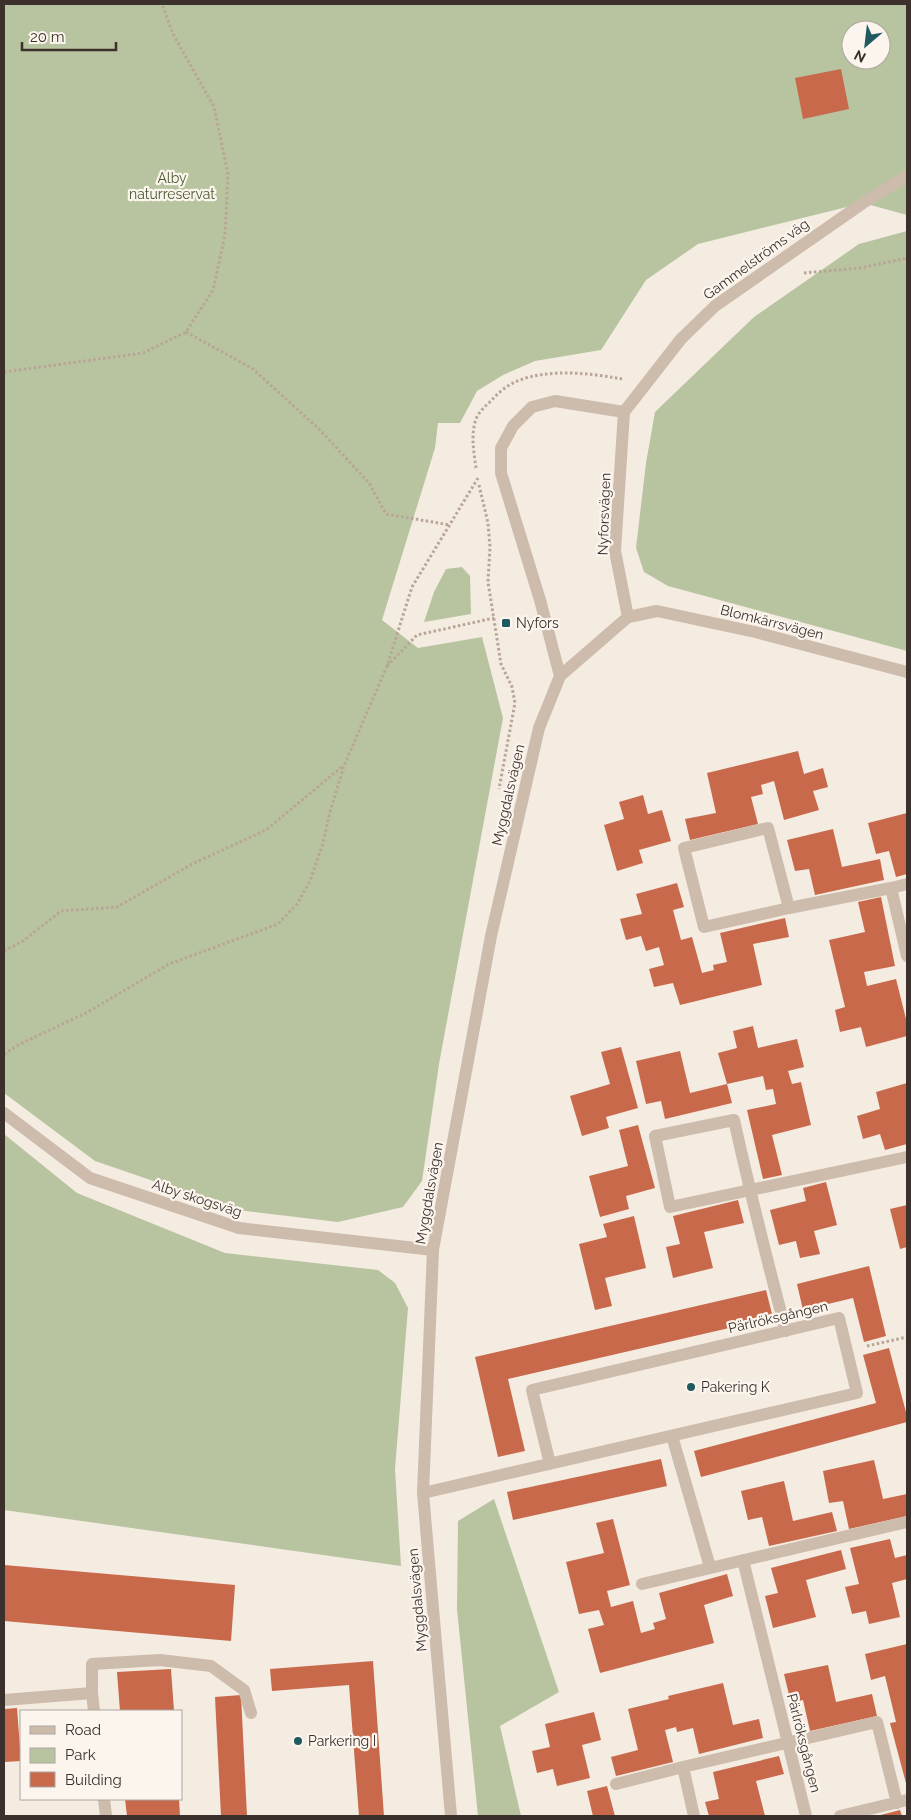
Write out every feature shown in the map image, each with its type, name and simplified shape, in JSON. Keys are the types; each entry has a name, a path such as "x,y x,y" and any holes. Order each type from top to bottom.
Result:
{"street":[{"name":"Gammelströms väg","path":"624,412 681,339 715,306 863,202 907,176"},
{"path":"560,676 540,600 501,473 501,448 512,426 532,407 555,401 624,412"},
{"name":"Nyforsvägen","path":"624,412 615,551 628,617"},
{"name":"Blomkärrsvägen","path":"628,617 657,611 755,632 907,672"},
{"name":"Myggdalsvägen","path":"451,1816 423,1493 433,1250 490,936 539,728 560,676 628,617"},
{"path":"789,908 768,828 684,848 704,927 907,884"},
{"path":"891,888 907,956"},
{"name":"Alby skogsväg","path":"4,1113 90,1178 239,1228 433,1250"},
{"path":"786,1331 750,1190 734,1120 655,1136 670,1207 750,1190 907,1157"},
{"name":"Pärlröksgången","path":"423,1493 550,1464 672,1436 857,1393 840,1318 532,1390 550,1464"},
{"path":"672,1436 710,1567"},
{"path":"642,1584 907,1522"},
{"name":"Pärlröksgången","path":"743,1560 806,1816"},
{"path":"94,1710 92,1664 160,1660 211,1666 244,1690 251,1713"},
{"path":"4,1700 92,1693"},
{"path":"616,1784 877,1722 902,1801 840,1816"},
{"path":"682,1767 694,1816"},
{"path":"104,1800 106,1816"}],"path":[{"path":"4,372 143,353 186,332 213,290 225,234 228,174 214,107 173,34 162,4"},
{"path":"804,273 860,268 907,258"},
{"path":"186,332 253,369 321,431 369,483 386,514 450,525"},
{"path":"4,1054 20,1044 86,1013 169,964 278,924 296,904 310,881 323,843 344,766 387,666 412,587 478,478 481,500 488,523 490,547 488,582 501,664 512,687 515,703 498,797"},
{"path":"387,666 417,635 494,618"},
{"path":"4,952 24,941 61,911 117,907 194,863 266,830 344,766"},
{"path":"847,1350 907,1337"}],"green space":[{"name":"Alby naturreservat","path":"4,4 907,4 907,215 863,203 698,244 646,280 601,350 535,361 503,375 477,391 460,423 438,423 435,448 382,620 418,648 482,637 503,718 439,1064 422,1181 403,1207 338,1222 238,1210 95,1161 4,1093"},
{"path":"907,231 907,651 668,586 644,572 636,548 646,463 655,412 754,317 859,244"},
{"path":"462,567 470,576 471,614 424,622 434,592 446,569"},
{"path":"4,1134 77,1193 225,1253 378,1270 395,1283 408,1308 395,1469 401,1566 4,1510"},
{"path":"494,1499 559,1692 500,1726 521,1816 478,1816 457,1609 458,1521"}],"building":[{"path":"841,69 849,109 803,119 795,78"},
{"path":"798,751 804,774 823,768 828,787 813,791 819,810 784,820 774,781 761,785 763,794 751,797 758,824 690,840 685,819 716,813 707,773"},
{"path":"643,795 648,814 662,810 671,841 639,850 643,863 617,871 604,825 624,819 619,802"},
{"path":"907,813 907,874 896,877 889,851 876,854 868,823"},
{"path":"833,829 842,867 880,859 884,880 815,895 809,869 795,871 787,840"},
{"path":"677,883 684,907 673,910 681,940 692,937 702,973 714,970 713,965 727,962 720,933 785,918 789,937 753,944 762,985 680,1005 673,983 654,987 649,969 664,965 659,947 646,951 641,936 626,940 620,919 642,914 636,894"},
{"path":"881,897 895,966 864,972 867,986 896,979 907,1023 907,1036 866,1047 861,1027 840,1032 835,1010 845,1007 829,940 865,932 858,902"},
{"path":"753,1026 758,1048 797,1039 804,1067 788,1071 792,1084 801,1082 811,1125 772,1135 782,1175 763,1179 747,1110 776,1104 773,1089 766,1090 763,1076 727,1084 718,1053 737,1048 733,1031"},
{"path":"621,1047 638,1108 606,1117 609,1128 582,1136 570,1096 610,1084 601,1052"},
{"path":"680,1051 690,1093 727,1084 732,1103 665,1119 661,1101 646,1104 636,1061"},
{"path":"907,1083 907,1144 885,1150 880,1134 863,1139 857,1116 880,1109 876,1092"},
{"path":"638,1125 655,1188 626,1196 629,1209 600,1217 589,1176 628,1166 619,1130"},
{"path":"826,1182 837,1225 814,1231 820,1254 800,1258 796,1241 779,1245 770,1210 806,1201 803,1188"},
{"path":"738,1200 744,1223 704,1232 713,1268 673,1278 666,1247 680,1244 673,1216"},
{"path":"907,1205 907,1247 900,1249 890,1209"},
{"path":"634,1216 646,1268 605,1278 612,1306 595,1310 579,1244 607,1237 603,1224"},
{"path":"869,1266 886,1336 864,1342 853,1298 803,1310 797,1284"},
{"path":"766,1290 773,1318 508,1379 525,1451 498,1457 475,1357"},
{"path":"889,1348 907,1422 701,1477 694,1451 876,1403 863,1355"},
{"path":"661,1459 667,1486 513,1520 507,1492"},
{"path":"874,1460 883,1499 907,1494 907,1516 849,1529 843,1501 829,1503 823,1471"},
{"path":"784,1481 793,1521 832,1512 837,1531 769,1546 762,1517 748,1520 741,1491"},
{"path":"613,1519 630,1585 607,1591 611,1607 633,1601 641,1633 655,1629 653,1623 666,1619 659,1593 727,1574 733,1596 704,1605 714,1643 600,1673 588,1629 604,1625 599,1610 579,1614 566,1562 604,1553 596,1523"},
{"path":"890,1539 895,1558 907,1555 907,1579 892,1583 900,1617 869,1624 866,1611 852,1614 845,1587 859,1584 850,1548"},
{"path":"841,1550 846,1569 806,1580 816,1617 773,1628 765,1596 778,1593 771,1568"},
{"path":"4,1565 235,1585 231,1641 4,1621"},
{"path":"907,1644 907,1787 890,1723 896,1722 885,1676 871,1680 865,1654"},
{"path":"373,1661 384,1816 359,1816 349,1685 272,1691 270,1669"},
{"path":"828,1665 836,1702 872,1694 877,1716 810,1731 803,1700 791,1703 784,1674"},
{"path":"171,1669 174,1710 120,1710 117,1672"},
{"path":"723,1683 733,1725 759,1719 763,1738 699,1754 693,1728 677,1732 676,1727 665,1730 673,1762 616,1776 611,1757 638,1750 628,1709 669,1699 668,1696"},
{"path":"241,1695 247,1816 221,1816 215,1697"},
{"path":"17,1708 20,1761 4,1762 4,1709"},
{"path":"594,1712 601,1740 582,1745 590,1778 557,1786 553,1769 537,1773 532,1751 550,1747 545,1724"},
{"path":"779,1756 784,1774 756,1781 765,1816 709,1816 705,1802 719,1799 713,1772"},
{"path":"607,1786 615,1816 593,1816 587,1791"},
{"path":"125,1800 179,1800 180,1816 127,1816"},
{"path":"900,1810 902,1816 877,1816"}],"place":[{"name":"Nyfors","path":"506,623"},
{"name":"Pakering K","path":"691,1387"},
{"name":"Parkering I","path":"298,1741"}]}
